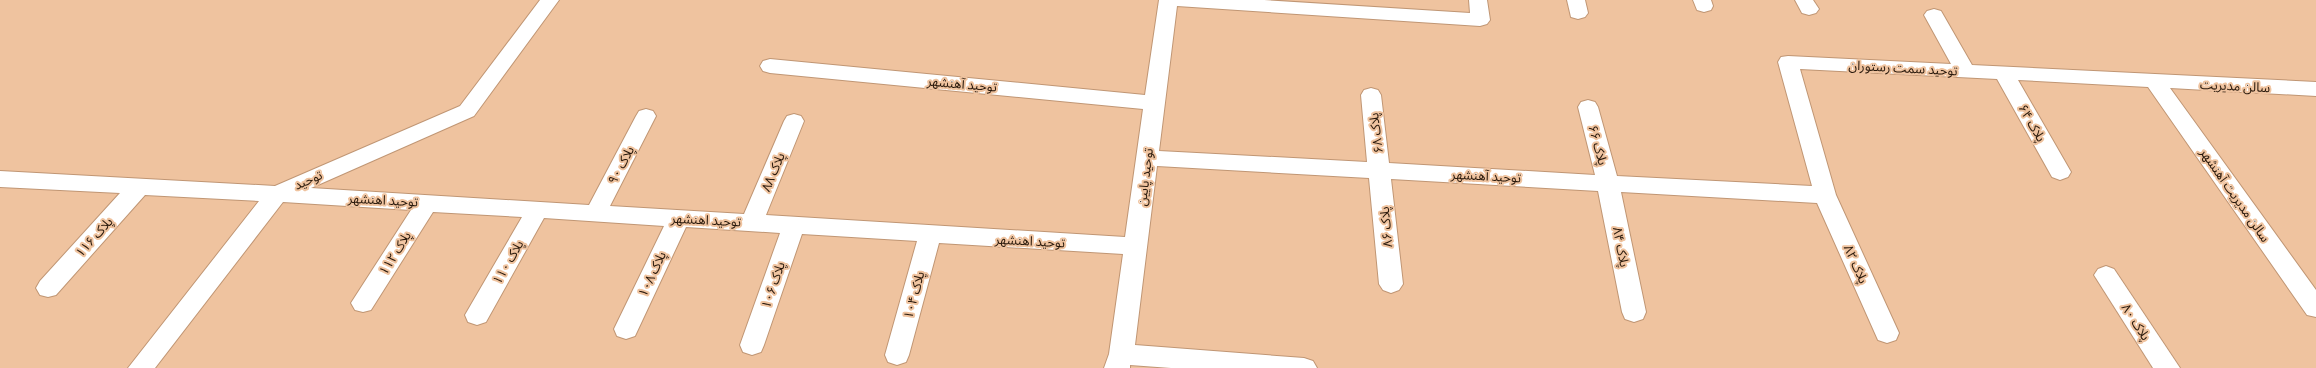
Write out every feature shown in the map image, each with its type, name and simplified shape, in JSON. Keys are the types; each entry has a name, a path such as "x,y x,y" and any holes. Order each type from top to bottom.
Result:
{"street":[{"name":"توحید","path":"2,181 140,186 277,194 467,111 550,0"},
{"name":"توحید پایین","path":"1119,361 1136,246 1168,0"},
{"path":"1174,0 1480,20 1478,0"},
{"path":"1934,14 1966,72"},
{"name":"توحید سمت رستوران","path":"1825,194 1788,62 2155,82"},
{"name":"توحید آهنشهر","path":"770,66 1154,103"},
{"name":"پلاک ۶۴","path":"2004,74 2060,172"},
{"name":"سالن مدیریت","path":"2155,82 2316,90"},
{"name":"سالن مدیریت آهنشهر","path":"2155,82 2316,308"},
{"name":"پلاک ۶۸","path":"1371,95 1380,170"},
{"name":"پلاک ۶۶","path":"1588,107 1608,183"},
{"name":"پلاک ۹۰","path":"595,214 646,116"},
{"name":"پلاک ۸۸","path":"752,223 794,121"},
{"name":"توحید آهنشهر","path":"1147,158 1825,194"},
{"name":"پلاک ۸۶","path":"1380,170 1391,284"},
{"name":"پلاک ۸۴","path":"1608,183 1634,312"},
{"name":"پلاک ۱۱۶","path":"48,288 140,186"},
{"name":"توحید اهنشهر","path":"277,194 794,225 930,235 1136,246"},
{"path":"141,368 277,194"},
{"name":"پلاک ۸۲","path":"1825,194 1887,333"},
{"name":"پلاک ۱۱۲","path":"363,303 427,203"},
{"name":"پلاک ۱۱۰","path":"477,315 538,210"},
{"name":"پلاک ۱۰۸","path":"626,329 679,219"},
{"name":"پلاک ۱۰۶","path":"752,345 794,225"},
{"name":"پلاک ۱۰۴","path":"897,355 930,235"},
{"name":"پلاک ۸۰","path":"2106,275 2167,368"},
{"path":"1119,361 1304,368"}]}
